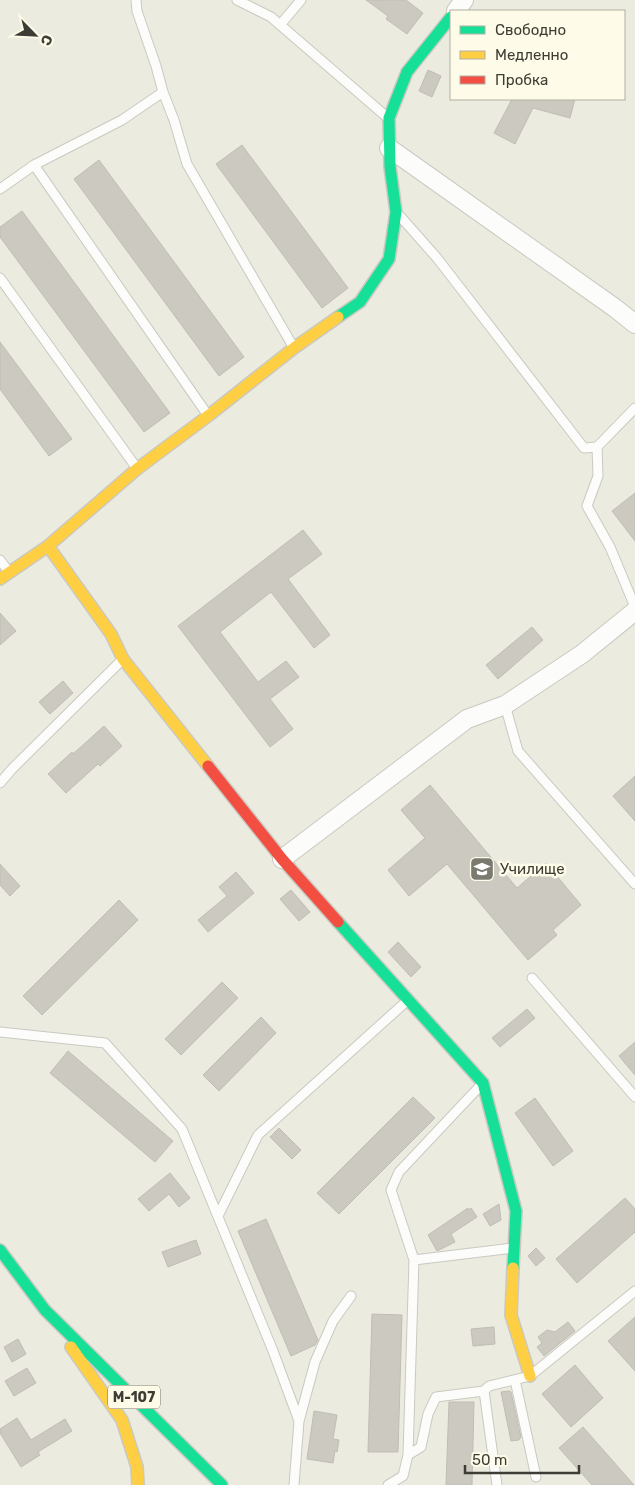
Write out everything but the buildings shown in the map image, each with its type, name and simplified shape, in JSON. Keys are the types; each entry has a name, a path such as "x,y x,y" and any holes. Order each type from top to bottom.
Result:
{"street":[{"path":"5,575 48,546 137,469 294,348 360,302 388,259 396,212 390,168 389,118 407,72 450,18"},
{"path":"389,148 635,324"},
{"path":"48,546 112,634 123,659 282,859 483,1083 516,1211 511,1315 530,1376"},
{"path":"282,859 467,719 505,705 582,654 635,611"},
{"name":"М-107","path":"0,1250 45,1310 222,1485"},
{"path":"45,1310 122,1420 137,1467 138,1485"}],"lane":[{"path":"136,0 137,11 187,164 294,348"},
{"path":"237,0 271,17 389,118"},
{"path":"280,25 302,0"},
{"path":"0,189 34,165 122,120 163,92"},
{"path":"34,165 208,416"},
{"path":"396,212 437,258 584,448 597,447 635,408"},
{"path":"0,278 137,469"},
{"path":"597,447 598,476 587,506 610,547 635,607"},
{"path":"0,560 5,575"},
{"path":"0,783 123,659"},
{"path":"505,705 518,751 635,884"},
{"path":"532,978 635,1097"},
{"path":"218,1216 258,1135 408,1000"},
{"path":"0,1032 105,1043 182,1129 273,1351 299,1421"},
{"path":"388,1485 403,1476 408,1455 414,1260 391,1190 399,1172 483,1083"},
{"path":"414,1260 514,1248"},
{"path":"408,1455 421,1446 428,1414 436,1397 484,1391 489,1386 530,1376 635,1291"},
{"path":"294,1485 299,1421 315,1362 333,1322 351,1296"},
{"path":"514,1380 536,1477"},
{"path":"484,1391 497,1485"}],"traffic: fast":[{"path":"338,317 360,302 389,259 396,212 390,167 389,118 407,72 450,18"},
{"path":"338,922 483,1083 516,1211 513,1268"},
{"path":"0,1250 45,1310 222,1485"}],"traffic: slow":[{"path":"0,579 48,546 137,469 294,348 338,317"},
{"path":"48,546 111,634 123,659 208,766"},
{"path":"513,1268 511,1315 530,1376"},
{"path":"71,1347 122,1420 137,1467 138,1485"}],"traffic: jam":[{"path":"208,766 282,859 338,922"}],"place":[{"name":"Училище","path":"482,869"}]}
